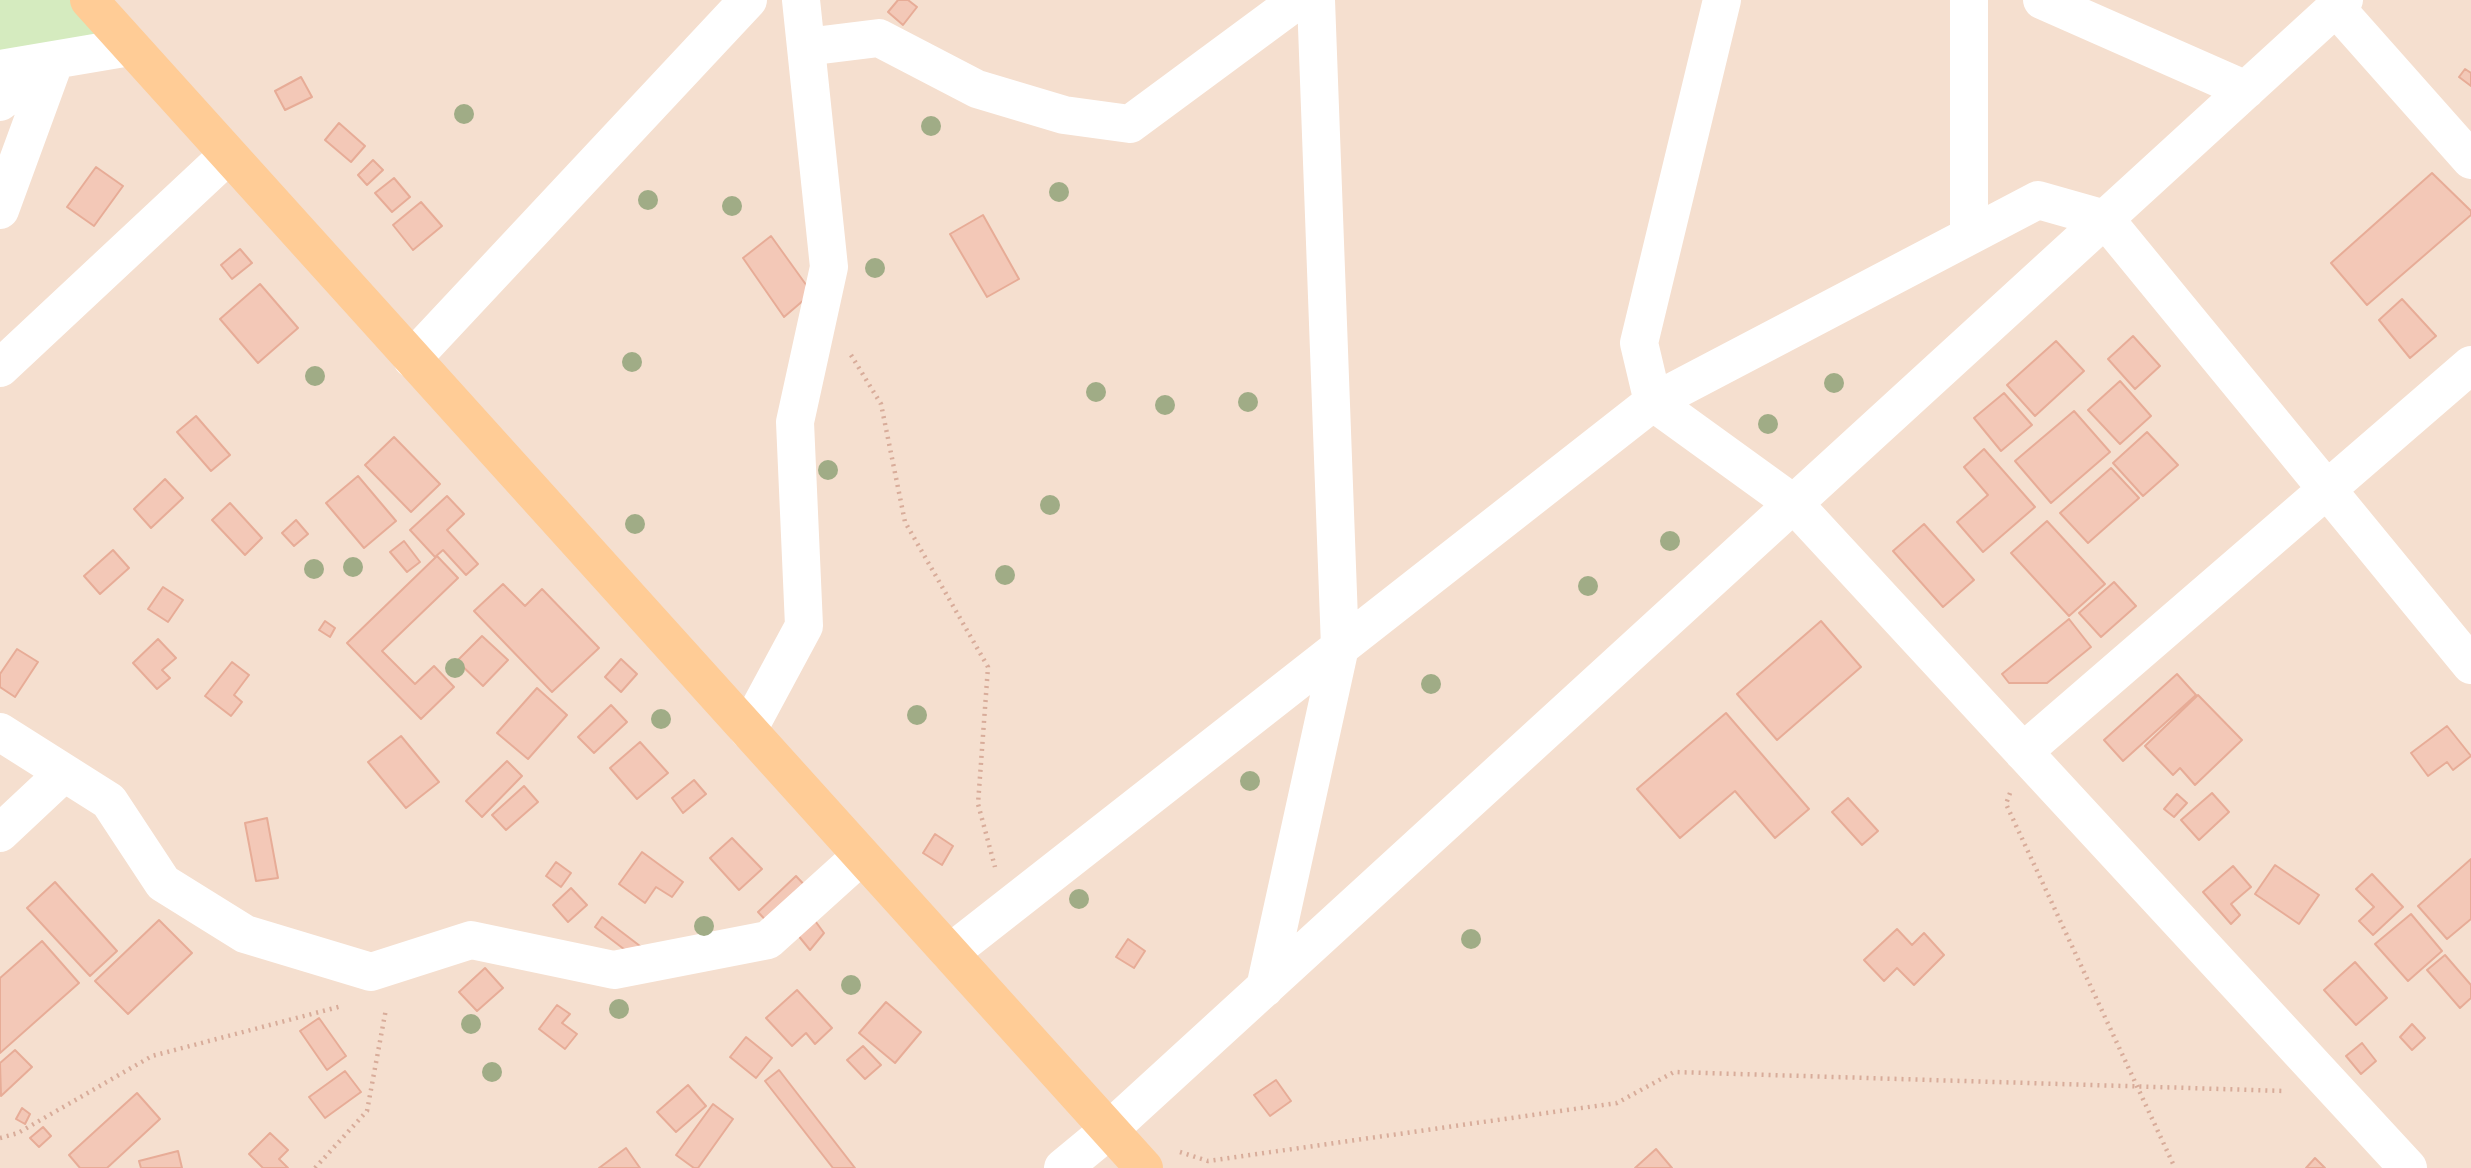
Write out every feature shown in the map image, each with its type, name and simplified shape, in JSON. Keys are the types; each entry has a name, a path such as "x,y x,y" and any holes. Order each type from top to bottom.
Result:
{"main road":[{"path":"89,0 1109,1130 1157,1158"}],"street":[{"path":"412,359 748,0"},
{"path":"748,730 804,626 795,422 828,267 802,0"},
{"path":"806,47 879,38 977,89 1063,115 1129,124 1298,0"},
{"path":"1265,988 1340,647 1316,0"},
{"path":"1722,0 1639,343 1653,402 1794,504 2408,1168"},
{"path":"1969,0 1969,236"},
{"path":"2042,0 2246,90"},
{"path":"1063,1168 1109,1130 1265,988 2340,4 2471,160"},
{"path":"0,69 130,47"},
{"path":"0,102 55,60"},
{"path":"0,210 55,60"},
{"path":"0,368 228,155"},
{"path":"950,953 1653,402 2038,200 2105,219 2471,665"},
{"path":"2023,752 2471,365"},
{"path":"0,732 109,801 163,883 245,934 371,972 471,940 614,970 768,940 861,856"},
{"path":"0,832 64,773"}],"path":[{"path":"820,305 881,404 905,522 988,667 978,804 1007,908"},
{"path":"2023,752 2006,804 2175,1168"},
{"path":"315,1168 367,1111 394,965"},
{"path":"0,1138 18,1133 152,1056 344,1005"},
{"path":"1157,1158 1208,1161 1617,1103 1674,1072 2338,1092"}],"shaded area":[{"path":"0,0 2471,0 2471,1168 0,1168"}],"green space":[{"path":"0,0 89,0 130,47 0,69"}],"building":[{"path":"898,0 908,0 917,7 903,25 888,12"},
{"path":"2465,69 2471,73 2471,86 2459,77"},
{"path":"301,77 312,97 285,110 275,91"},
{"path":"339,123 365,146 351,162 325,140"},
{"path":"373,160 383,170 367,185 358,175"},
{"path":"96,167 123,186 94,226 67,207"},
{"path":"2432,173 2471,211 2471,215 2367,305 2331,263"},
{"path":"394,178 410,197 392,212 375,193"},
{"path":"421,202 442,226 413,250 393,225"},
{"path":"983,215 1019,279 987,297 950,234"},
{"path":"771,236 812,293 784,317 743,258"},
{"path":"240,249 252,263 232,279 221,265"},
{"path":"260,284 298,328 258,363 220,319"},
{"path":"2402,299 2436,336 2410,358 2379,320"},
{"path":"2133,336 2160,366 2135,389 2108,359"},
{"path":"2056,341 2084,371 2035,416 2007,385"},
{"path":"2120,381 2151,416 2120,444 2088,410"},
{"path":"2004,393 2032,425 2001,451 1974,418"},
{"path":"2074,411 2110,452 2051,503 2015,461"},
{"path":"196,416 230,455 211,471 177,432"},
{"path":"2147,432 2178,465 2143,496 2113,463"},
{"path":"394,437 440,484 411,512 365,465"},
{"path":"1984,449 2035,507 1983,552 1957,522 1988,495 1964,467"},
{"path":"2111,468 2139,498 2088,543 2060,513"},
{"path":"358,476 396,521 364,548 326,503"},
{"path":"165,479 183,498 151,528 134,509"},
{"path":"447,496 464,514 447,530 478,564 466,575 443,550 435,557 410,530"},
{"path":"230,503 262,538 245,555 212,520"},
{"path":"296,520 308,534 294,546 282,533"},
{"path":"2047,521 2105,584 2069,616 2011,553"},
{"path":"1924,524 1974,580 1943,607 1893,551"},
{"path":"404,541 420,562 407,572 390,552"},
{"path":"113,550 129,568 100,594 84,576"},
{"path":"437,556 458,578 382,651 415,684 434,666 454,687 421,719 347,643"},
{"path":"2114,582 2136,606 2101,637 2079,613"},
{"path":"503,584 525,606 542,589 599,648 552,692 474,611"},
{"path":"163,587 183,600 168,622 148,609"},
{"path":"2069,619 2091,647 2047,683 2009,683 2002,674"},
{"path":"325,621 335,628 330,637 319,630"},
{"path":"1821,621 1861,667 1777,740 1737,694"},
{"path":"482,636 508,660 483,686 457,661"},
{"path":"158,639 176,658 162,670 170,678 157,689 133,663"},
{"path":"17,649 38,662 15,697 0,687 0,674"},
{"path":"621,659 637,674 621,692 605,677"},
{"path":"232,662 249,675 234,695 242,702 231,716 205,696"},
{"path":"2177,674 2196,695 2123,761 2104,740"},
{"path":"537,688 567,715 528,759 497,733"},
{"path":"2198,695 2242,740 2195,785 2180,768 2173,775 2145,746"},
{"path":"611,705 627,722 594,753 578,737"},
{"path":"1726,713 1809,809 1775,838 1735,791 1680,838 1637,789"},
{"path":"2447,726 2471,756 2453,770 2447,762 2428,776 2411,753"},
{"path":"401,736 439,782 406,808 368,762"},
{"path":"640,742 668,773 637,799 610,768"},
{"path":"507,761 522,776 482,817 466,801"},
{"path":"694,780 706,794 683,813 672,798"},
{"path":"524,786 538,802 506,830 492,815"},
{"path":"2212,793 2229,812 2199,840 2181,820"},
{"path":"2177,794 2187,803 2174,817 2164,809"},
{"path":"1848,798 1878,831 1862,845 1832,812"},
{"path":"267,818 278,878 256,881 245,823"},
{"path":"935,834 953,846 942,865 923,853"},
{"path":"732,838 762,869 739,890 710,858"},
{"path":"642,852 683,882 672,897 656,887 645,903 619,884"},
{"path":"2471,859 2471,919 2447,939 2418,906"},
{"path":"556,862 571,873 561,887 546,876"},
{"path":"2275,865 2319,895 2299,924 2255,894"},
{"path":"2233,866 2251,887 2231,904 2240,915 2231,924 2203,892"},
{"path":"2372,874 2403,907 2373,935 2359,921 2374,907 2356,889"},
{"path":"796,876 810,891 772,927 758,912"},
{"path":"55,882 117,951 90,976 27,908"},
{"path":"571,888 587,905 568,922 553,905"},
{"path":"2411,914 2442,951 2408,981 2375,944"},
{"path":"602,917 640,946 633,956 595,927"},
{"path":"813,918 824,933 810,950 797,934"},
{"path":"159,920 192,953 128,1014 95,981"},
{"path":"1897,929 1912,945 1924,933 1944,955 1914,985 1897,968 1884,981 1864,960"},
{"path":"1128,939 1145,951 1134,968 1116,957"},
{"path":"42,941 79,983 0,1053 0,978"},
{"path":"2445,955 2471,985 2471,998 2460,1008 2427,970"},
{"path":"2355,962 2387,998 2356,1025 2324,990"},
{"path":"485,968 503,988 477,1011 459,992"},
{"path":"797,990 832,1028 815,1044 806,1033 792,1046 766,1018"},
{"path":"886,1002 921,1032 895,1063 859,1033"},
{"path":"557,1005 570,1014 562,1023 577,1034 565,1049 539,1029"},
{"path":"319,1018 346,1056 327,1070 300,1031"},
{"path":"2412,1024 2425,1038 2412,1050 2400,1037"},
{"path":"746,1037 772,1058 756,1078 730,1057"},
{"path":"2362,1043 2376,1061 2361,1074 2346,1056"},
{"path":"863,1046 881,1065 865,1079 847,1060"},
{"path":"15,1050 32,1067 1,1096 0,1063"},
{"path":"779,1070 855,1168 833,1168 765,1081"},
{"path":"345,1071 361,1092 325,1118 309,1097"},
{"path":"1276,1080 1291,1101 1270,1116 1254,1095"},
{"path":"688,1085 706,1106 676,1132 657,1112"},
{"path":"137,1093 160,1119 107,1168 80,1168 69,1155"},
{"path":"713,1104 733,1119 698,1168 694,1168 676,1155"},
{"path":"22,1108 30,1114 25,1124 16,1119"},
{"path":"43,1127 51,1136 39,1147 30,1138"},
{"path":"270,1133 288,1150 279,1159 288,1168 263,1168 249,1154"},
{"path":"626,1148 640,1168 599,1168"},
{"path":"1656,1149 1672,1168 1635,1168"},
{"path":"178,1151 182,1168 141,1168 139,1161"},
{"path":"2315,1158 2325,1168 2306,1168"}]}
